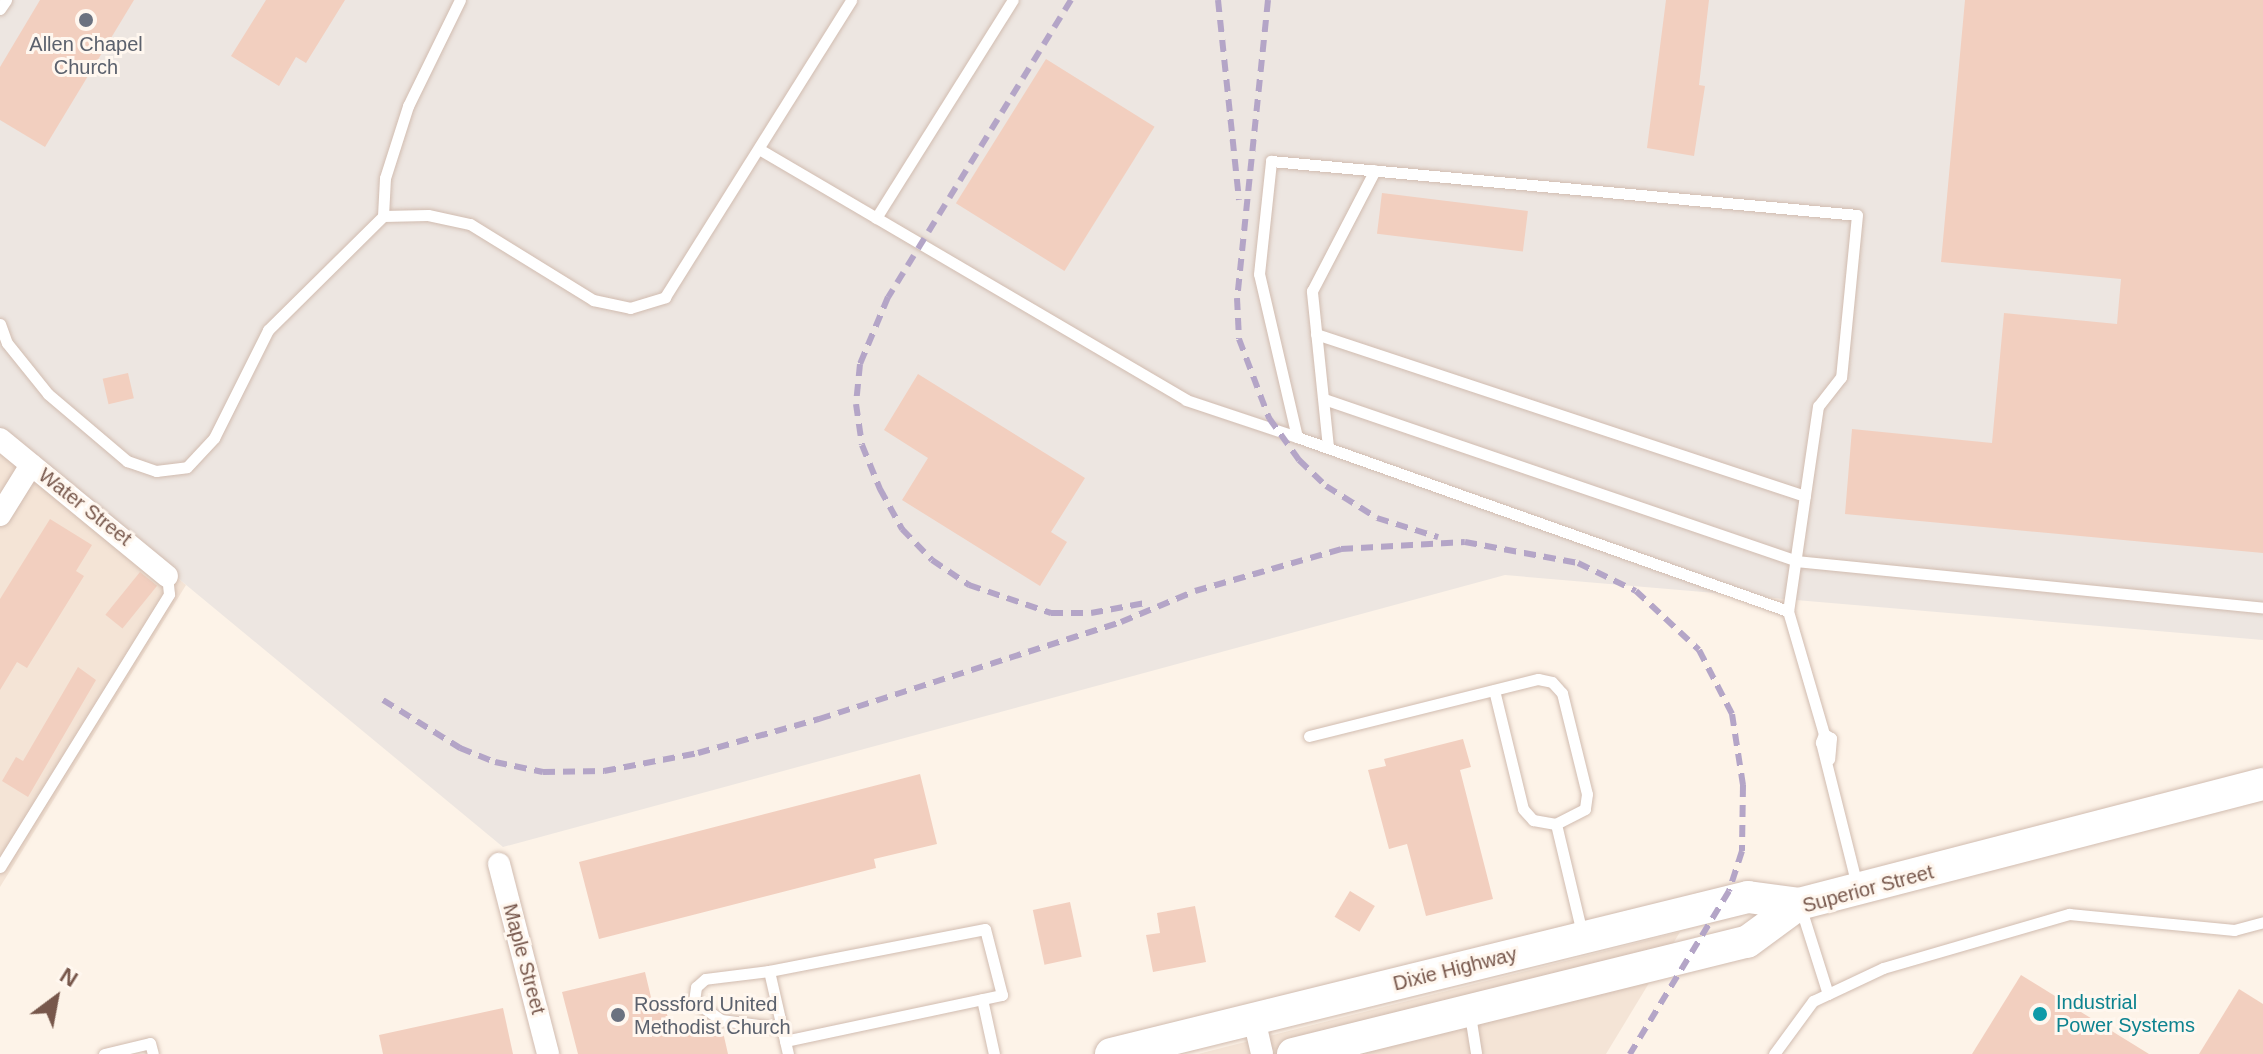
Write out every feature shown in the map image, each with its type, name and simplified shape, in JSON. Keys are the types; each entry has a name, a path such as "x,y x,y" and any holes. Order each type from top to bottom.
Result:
{"main road":[{"name":"Superior Street","path":"1293,1054 1747,942 1799,904 2263,784"},
{"name":"Dixie Highway","path":"1111,1054 1748,897 1799,904"},
{"path":"1584,937 1593,980"}],"street":[{"name":"Water Street","path":"0,439 167,576"},
{"path":"0,515 31,465"},
{"name":"Maple Street","path":"499,864 548,1054"},
{"path":"1254,1019 1262,1054"}],"lane":[{"path":"0,9 6,0"},
{"path":"0,324 7,343 48,394 127,461 156,471 187,467 214,438 268,330 383,216 385,178 408,106 460,0"},
{"path":"383,216 428,215 470,224 593,300 630,308 665,297 851,0"},
{"path":"876,218 1013,0"},
{"path":"759,149 1186,400 1328,447 1788,611"},
{"path":"1297,437 1259,274 1271,161 1857,215 1841,377 1818,406 1788,611 1824,734 1831,738 1829,759 1858,890"},
{"path":"1328,447 1312,291 1375,170"},
{"path":"1316,334 1805,496"},
{"path":"1324,399 1796,561 2263,608"},
{"path":"0,867 169,594 167,576"},
{"path":"1309,736 1538,679 1552,682 1562,693 1587,794 1585,809 1556,824 1533,820 1523,809 1494,690"},
{"path":"1556,824 1584,937"},
{"path":"1799,904 1828,994"},
{"path":"1774,1054 1813,1001 1883,968 2069,914 2234,930 2263,922"},
{"path":"782,1028 721,1020 694,1001 696,987 705,979 769,971 985,929 1002,995 785,1041"},
{"path":"769,971 788,1054"},
{"path":"982,999 994,1054"},
{"path":"1469,1010 1476,1054"},
{"path":"104,1054 151,1049"}],"shaded area":[{"path":"0,0 2263,0 2263,640 1505,575 503,847 0,431"},
{"path":"0,431 186,585 0,887"},
{"path":"1680,932 1606,1054 1198,1054"}],"building":[{"path":"40,0 134,0 45,147 0,120 0,67"},
{"path":"266,0 345,0 306,63 296,57 279,86 231,56"},
{"path":"1666,0 1709,0 1699,85 1705,86 1694,156 1647,148"},
{"path":"1965,0 2263,0 2263,553 1845,514 1852,429 1992,443 2004,313 2117,324 2121,279 1941,262"},
{"path":"1046,59 1155,127 1064,271 956,203"},
{"path":"1382,193 1528,211 1523,252 1377,234"},
{"path":"128,373 134,398 109,404 103,379"},
{"path":"918,374 1085,478 1051,532 1067,542 1040,586 902,500 928,458 884,430"},
{"path":"50,519 92,545 76,571 84,576 27,668 17,662 0,690 0,599"},
{"path":"140,572 157,586 122,629 105,615"},
{"path":"78,667 96,680 28,797 2,781 16,757 23,761"},
{"path":"1463,739 1471,767 1460,770 1493,899 1426,916 1407,844 1389,849 1368,770 1386,766 1384,759"},
{"path":"920,774 937,844 874,859 876,868 599,939 579,862"},
{"path":"1350,891 1375,906 1359,932 1335,917"},
{"path":"1070,902 1082,957 1044,965 1033,910"},
{"path":"1195,906 1206,962 1153,972 1146,935 1160,933 1157,913"},
{"name":"Rossford United Methodist Church","path":"645,972 654,1010 665,1007 671,1029 705,1020 710,1036 723,1032 728,1054 578,1054 562,992"},
{"name":"Industrial Power Systems","path":"2021,975 2149,1054 1972,1054"},
{"name":"Industrial Power Systems","path":"2239,989 2263,1004 2263,1054 2199,1054"},
{"path":"503,1008 513,1054 383,1054 379,1035"}],"railway":[{"path":"1071,0 888,297 860,364 856,404 862,445 880,489 902,529 932,560 969,585 1051,613 1091,613 1145,603"},
{"path":"1218,0 1239,200"},
{"path":"1268,0 1237,298 1239,339 1269,418 1299,460 1326,486 1377,518 1438,537"},
{"path":"383,700 460,748 495,762 543,772 604,771 698,753 819,719 1121,622 1195,591 1341,549 1465,542 1578,563 1636,591 1699,650 1732,714 1743,785 1742,851 1729,891 1630,1054"}],"place":[{"name":"Allen Chapel Church","path":"86,20"},
{"name":"Industrial Power Systems","path":"2040,1014"},
{"name":"Rossford United Methodist Church","path":"618,1015"}]}
